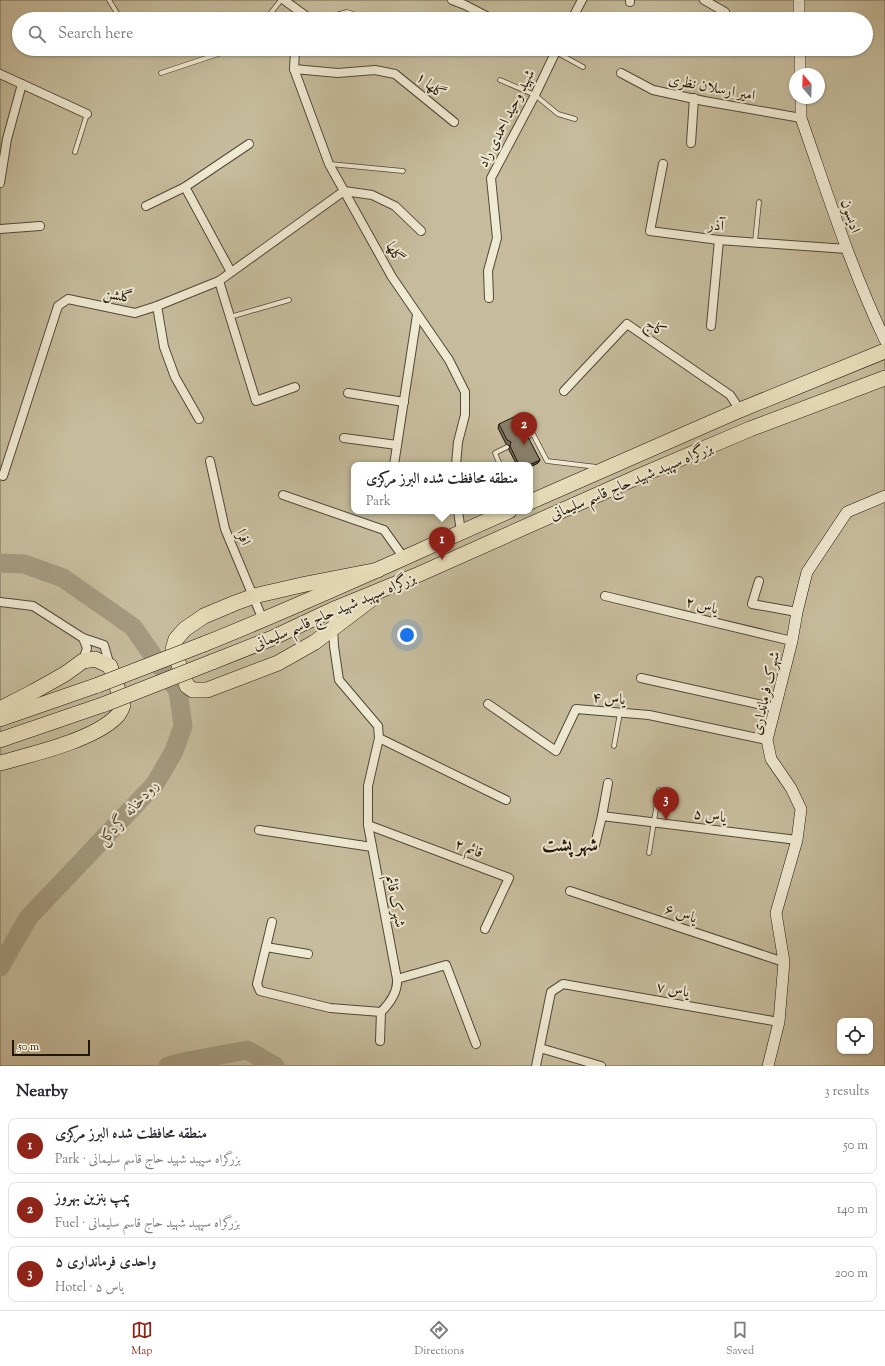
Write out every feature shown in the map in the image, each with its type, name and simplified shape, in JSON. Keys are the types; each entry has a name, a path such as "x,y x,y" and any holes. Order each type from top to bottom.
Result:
{"highway":[{"name":"بزرگراه سپهبد شهید حاج قاسم سلیمانی","path":"533,501 740,410 885,351"},
{"name":"بزرگراه سپهبد شهید حاج قاسم سلیمانی","path":"0,740 105,704 270,639 332,610 389,587 644,474 750,430 885,378"},
{"name":"بزرگراه سپهبد شهید حاج قاسم سلیمانی","path":"0,719 98,685 263,620 378,570 461,532 485,519 500,514"},
{"path":"378,570 254,596 204,616 185,629 176,639 173,649 187,686 193,690 207,690 278,663 315,642 389,587"},
{"path":"0,709 65,674 83,661 95,659 110,666 124,705 118,716 98,730 65,744 0,763"}],"street":[{"path":"284,0 300,12"},
{"path":"452,0 478,12"},
{"path":"576,12 582,0"},
{"path":"704,0 725,12"},
{"path":"799,0 799,12"},
{"name":"گلها","path":"295,56 294,69 329,164 392,277 449,360 466,392 465,415 458,442 456,462"},
{"name":"شهید وحید احمدی راد","path":"489,298 488,271 496,238 491,178 535,95 552,56"},
{"path":"800,56 800,68"},
{"name":"گلها ۱","path":"294,69 338,73 375,70 395,74 454,122"},
{"name":"امیر ارسلان نظری","path":"621,73 653,90 801,118"},
{"path":"0,74 87,114"},
{"path":"0,183 7,139 22,84"},
{"path":"691,143 694,98"},
{"name":"ادیسون","path":"801,104 801,118 847,249 885,340"},
{"path":"146,206 185,187 249,144"},
{"name":"آذر","path":"663,164 650,231 719,240 847,249"},
{"path":"185,187 231,272"},
{"path":"344,191 372,195 395,206 421,231"},
{"name":"گلشن","path":"3,476 58,306 68,299 135,313 157,306 219,281 344,191"},
{"path":"0,229 40,226"},
{"path":"711,326 719,240"},
{"path":"219,281 256,401 295,387"},
{"path":"157,306 164,348 174,377 199,419"},
{"path":"394,462 417,315"},
{"name":"کاج","path":"564,391 626,324 730,395 740,410"},
{"path":"348,393 404,402"},
{"path":"344,438 397,445"},
{"name":"افرا","path":"210,461 225,529 263,620"},
{"path":"283,495 384,530 404,558"},
{"name":"شهرک فرمانداری","path":"768,1066 779,1022 784,962 776,912 797,840 801,809 791,788 771,759 767,740 792,641 797,612 807,572 847,512 885,496"},
{"path":"456,514 461,532"},
{"path":"759,582 752,604 797,612"},
{"name":"یاس ۲","path":"605,596 792,641"},
{"path":"0,602 33,606 83,638 104,645 110,666"},
{"path":"332,610 339,680 378,726 379,738 506,800"},
{"path":"83,638 87,648 83,661"},
{"path":"641,678 776,708"},
{"name":"یاس ۴","path":"488,704 556,752 576,709 649,715 767,740"},
{"name":"شهرک قائم","path":"379,738 368,786 368,825 398,988 381,1012"},
{"path":"595,845 608,783"},
{"name":"یاس ۵","path":"602,816 797,840"},
{"name":"قائم ۲","path":"368,825 508,878 485,928"},
{"path":"259,830 372,847"},
{"name":"یاس ۶","path":"570,892 784,962"},
{"path":"272,922 257,984 260,991 330,1008 381,1012 380,1041"},
{"path":"266,947 308,954"},
{"path":"397,979 446,965 476,1044"},
{"name":"یاس ۷","path":"540,1048 550,992 563,984 779,1022"},
{"path":"536,1066 540,1048 601,1066"}],"lane":[{"path":"110,0 116,12"},
{"path":"272,12 281,0"},
{"path":"161,74 213,56"},
{"path":"565,56 583,67"},
{"path":"500,80 535,95 558,114 574,119"},
{"path":"75,152 87,114"},
{"path":"329,164 403,171"},
{"path":"755,243 759,202"},
{"path":"230,317 290,300"},
{"path":"527,437 534,434 547,461 606,468"},
{"path":"499,462 495,452 506,447"},
{"path":"614,746 620,713"},
{"path":"649,853 659,790"}],"shaded area":[{"path":"0,0 885,0 885,1066 0,1066"}],"building":[{"path":"518,415 526,431 525,435 528,437 540,460 533,463 518,462 510,446 511,442 507,440 499,424"}],"waterway":[{"name":"رودخانه گردکل","path":"0,563 24,564 63,578 133,627 178,691 183,726 174,751 155,784 28,918 0,967"},
{"name":"رودخانه گردکل","path":"168,1066 247,1050 275,1066"}],"place":[{"name":"پمپ بنزین بهروز","path":"524,445"},
{"name":"منطقه محافظت شده البرز مرکزی","path":"442,560"},
{"name":"۵ واحدی فرمانداری","path":"666,820"}],"district":[{"name":"شهر پشت","path":"570,844"}]}
